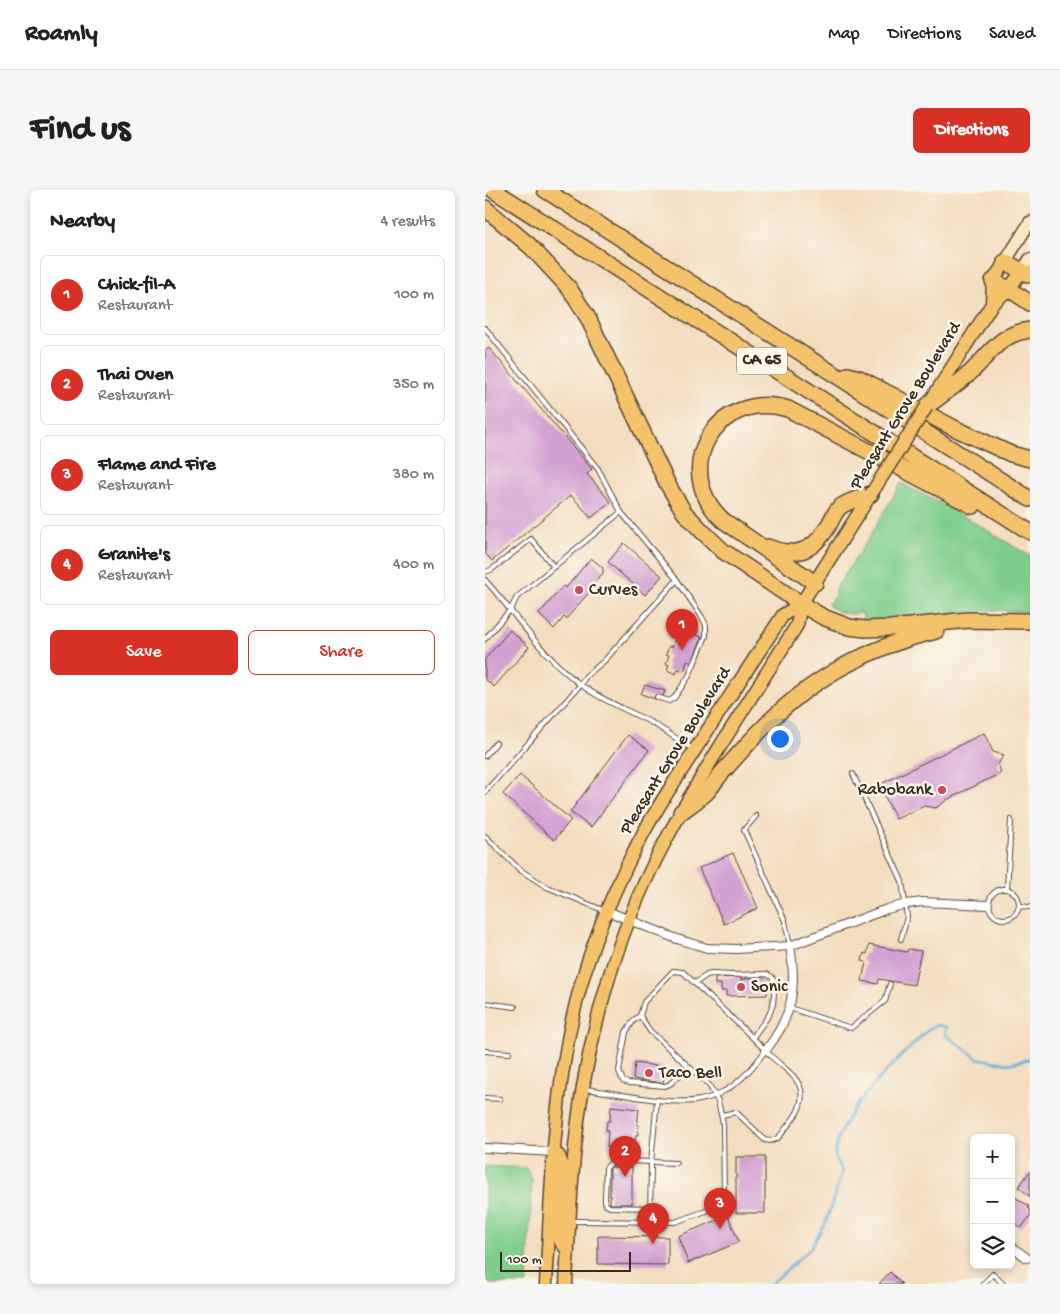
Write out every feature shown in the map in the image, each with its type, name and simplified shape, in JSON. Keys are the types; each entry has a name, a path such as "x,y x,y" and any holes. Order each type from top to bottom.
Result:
{"highway":[{"name":"CA 65","path":"493,190 1030,532"},
{"name":"CA 65","path":"545,190 1030,499"},
{"path":"485,208 506,224 569,288 588,318 668,485 684,512 723,551 801,604 838,624 865,629 968,620 1030,621"},
{"path":"1005,262 1027,268"},
{"path":"993,281 1030,303"},
{"path":"927,406 951,382 975,368 987,353 1004,339 1021,331 1030,330"},
{"path":"828,369 859,378 956,429 1011,454 1030,459"},
{"path":"815,583 724,521 715,513 703,494 699,471 704,448 714,429 732,414 742,409 765,405 788,409 1030,537"},
{"path":"754,541 786,553 797,553 809,549 825,532 839,507 871,494"},
{"path":"681,812 706,793 765,726 791,701 818,681 895,642 946,628 991,621"}],"main road":[{"name":"Pleasant Grove Boulevard","path":"992,304 993,281 1030,222"},
{"name":"Pleasant Grove Boulevard","path":"951,382 992,304 1009,289 1027,268"},
{"name":"Pleasant Grove Boulevard","path":"566,1284 574,1154 589,1053 605,991 629,920 654,863 681,812 797,625 801,604 927,406"},
{"name":"Pleasant Grove Boulevard","path":"546,1284 553,1152 560,1086 573,1018 584,978 607,911 626,868 661,801 783,615 801,604"},
{"path":"553,1152 559,1156 563,1167 559,1236 568,1251"}],"street":[{"path":"607,911 677,940 707,948 736,949 790,946 887,909 907,904 922,902 988,905"},
{"path":"766,1050 781,1028 790,1008 794,980 790,946"},
{"path":"485,1148 553,1152"},
{"path":"1015,1248 1029,1257"}],"lane":[{"path":"485,328 598,469 621,512 677,580 702,616 706,626 706,636 689,676 675,698 669,702 657,697"},
{"path":"485,639 511,609 517,597 621,512"},
{"path":"485,572 491,570 531,539 554,567"},
{"path":"485,580 511,609 519,623 534,641 572,678 593,693 655,725 695,750"},
{"path":"485,792 586,676 604,661 677,580"},
{"path":"485,756 496,743"},
{"path":"853,774 902,881 907,904 907,917 901,939"},
{"path":"756,816 744,830 785,921 790,946"},
{"path":"1007,889 1011,820"},
{"path":"485,836 520,870 547,887 607,911"},
{"path":"999,889 1007,889 1016,895 1019,906 1015,915 1003,920 993,915 988,905 989,899 994,892 999,889"},
{"path":"1019,906 1030,907"},
{"path":"569,1221 675,1222 720,1206 724,1195 722,1116 715,1095 709,1085 650,1031 641,1016 644,1002 673,971 683,972 753,1037 797,1082 801,1090 801,1102 798,1113 778,1139 765,1140 737,1112 722,1116"},
{"path":"695,984 707,974 767,974 772,977 775,983 773,1004 769,1015 753,1037"},
{"path":"790,1008 851,1028 885,1001 890,984"},
{"path":"485,1003 515,1007"},
{"path":"641,1016 634,1020 626,1032 619,1071 623,1080 629,1083 665,1086 670,1084 688,1066"},
{"path":"583,1088 657,1099 700,1101 735,1085 747,1074 766,1050"},
{"path":"485,1051 509,1053"},
{"path":"485,1098 500,1099"},
{"path":"650,1222 651,1162 657,1099"},
{"path":"650,1208 610,1207 606,1205 606,1168 611,1163 627,1161 676,1163"},
{"path":"983,1284 993,1274 1003,1284"}],"green space":[{"path":"901,483 953,510 1030,556 1030,612 990,610 916,618 917,620 860,621 863,618 863,613 850,614 837,611 829,606 828,604 836,594 834,592 838,585 869,538"},
{"path":"485,1166 526,1168 532,1179 527,1284 485,1284"}],"building":[{"path":"489,348 592,469 587,474 611,502 591,518 571,495 492,561 485,553 485,351"},
{"path":"624,543 662,576 645,595 608,562"},
{"path":"591,558 603,568 603,573 566,619 564,617 554,629 539,614 563,586 566,588"},
{"path":"688,627 698,631 696,635 702,637 692,663 687,661 684,671 678,669 676,674 667,670 669,665 666,664 669,655 666,654 669,646 672,647 679,629 683,631 684,628 687,629"},
{"path":"510,630 529,647 494,687 485,679 485,659"},
{"path":"645,685 665,691 661,701 641,694"},
{"path":"984,733 993,752 1004,755 998,764 1001,773 948,799 936,808 924,806 896,819 879,785"},
{"path":"628,735 649,750 591,827 570,812"},
{"path":"520,775 571,820 554,840 503,794"},
{"path":"733,853 758,908 724,924 699,868"},
{"path":"869,945 907,952 908,949 921,951 914,985 879,979 878,984 862,981 866,962 862,961 864,953 867,954"},
{"name":"Sonic","path":"741,977 741,980 761,978 761,990 767,990 767,995 726,996 726,991 721,991 721,984 715,984 715,978"},
{"name":"Taco Bell","path":"635,1063 665,1067 663,1083 633,1079"},
{"path":"611,1106 639,1109 638,1135 636,1135 634,1150 607,1147 608,1131 606,1131 607,1121 610,1121"},
{"path":"736,1157 765,1157 765,1213 736,1213"},
{"path":"610,1167 632,1167 632,1204 610,1204"},
{"path":"1030,1171 1030,1197 1019,1187"},
{"path":"1015,1197 1029,1206 1028,1208 1030,1209 1030,1216 1021,1228 1015,1224"},
{"path":"728,1216 739,1242 688,1263 678,1236"},
{"path":"598,1236 668,1237 668,1265 598,1264"},
{"path":"890,1272 902,1284 879,1284"}],"waterway":[{"path":"771,1284 810,1249 826,1222 842,1172 835,1155 838,1139 846,1122 871,1087 929,1029 937,1025 947,1027 945,1034 977,1058 1008,1064 1030,1059"}],"place":[{"name":"Curves","path":"579,590"},
{"name":"Chick-fil-A","path":"682,650"},
{"name":"Rabobank","path":"942,790"},
{"name":"Sonic","path":"741,987"},
{"name":"Taco Bell","path":"649,1073"},
{"name":"Thai Oven","path":"625,1177"},
{"name":"Flame and Fire","path":"720,1229"},
{"name":"Granite's","path":"653,1244"}]}
